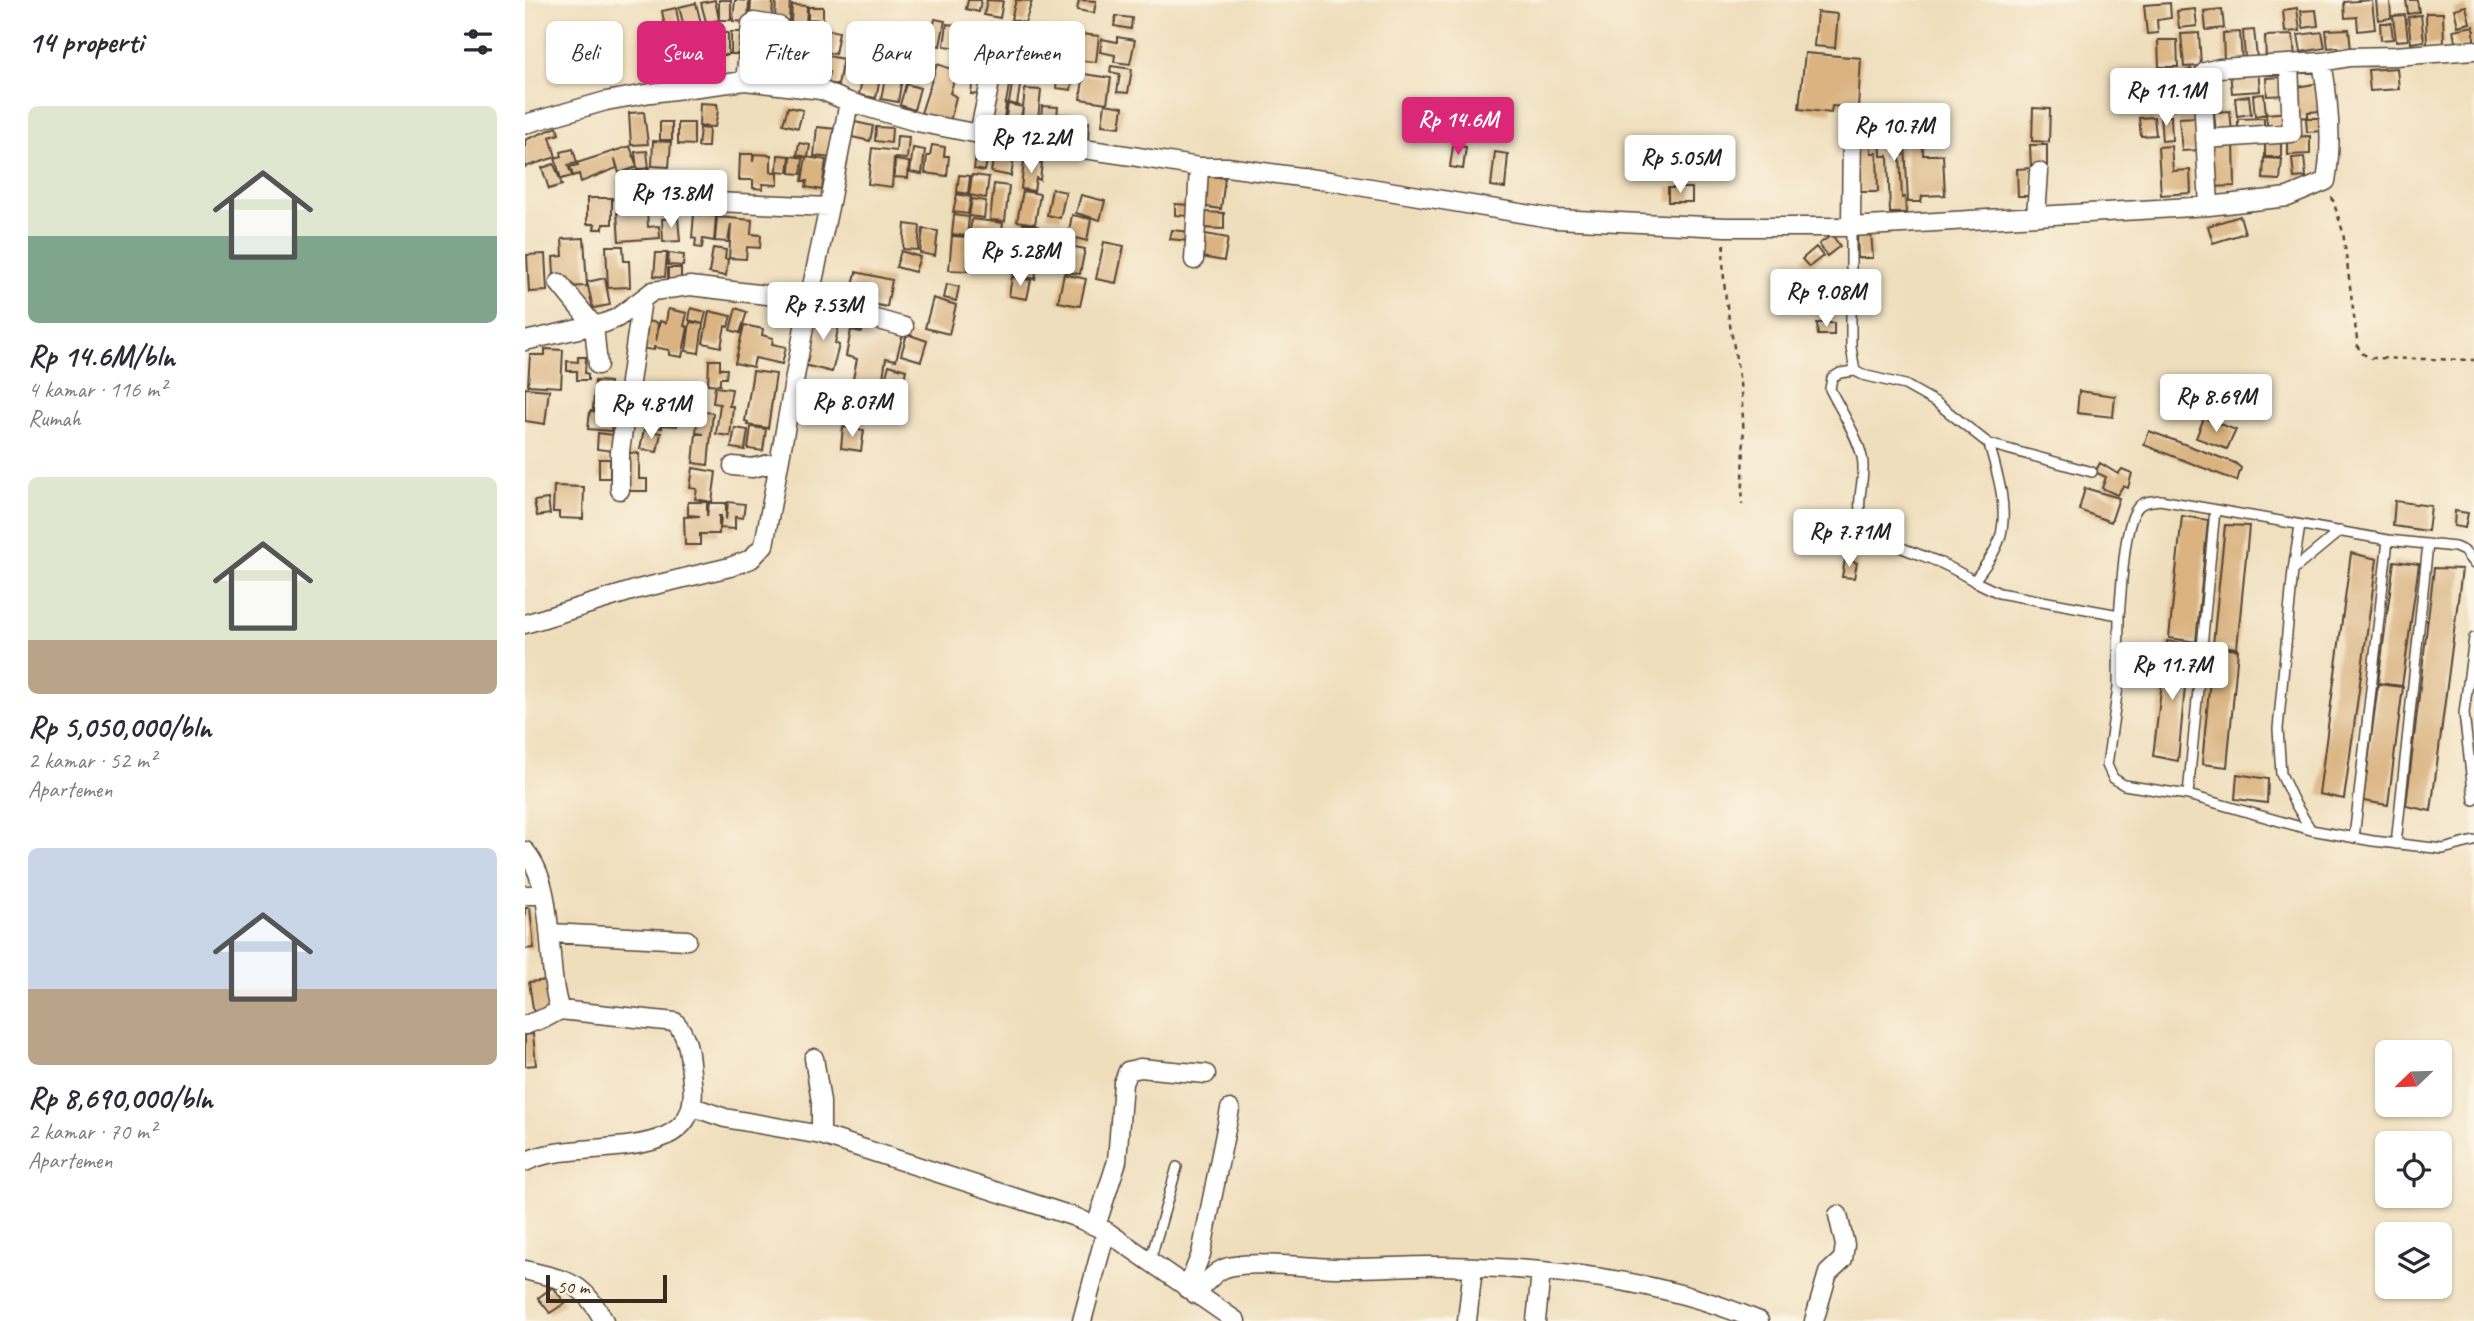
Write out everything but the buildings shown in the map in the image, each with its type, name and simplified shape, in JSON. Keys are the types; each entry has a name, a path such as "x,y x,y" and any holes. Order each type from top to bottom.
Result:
{"street":[{"path":"2209,206 2202,78 2205,72 2220,68 2322,62 2350,57 2474,50"},
{"path":"770,84 821,90 849,102 917,122 979,134 1199,167 1227,167 1329,181 1556,219 1725,227 1851,227 2209,206 2288,197 2317,187 2326,181 2329,167 2329,99 2322,62"},
{"path":"2205,139 2292,133 2290,64"},
{"path":"525,124 651,93 740,82"},
{"path":"979,134 990,84"},
{"path":"525,624 638,589 730,567 751,559 764,545 849,102"},
{"path":"1851,227 1852,122"},
{"path":"1194,260 1199,167"},
{"path":"2036,216 2039,172"},
{"path":"694,201 829,207"},
{"path":"559,283 594,326 598,365"},
{"path":"525,341 594,326 617,318 653,291 690,286 809,300 904,327"},
{"path":"620,490 620,451 642,299"},
{"path":"733,466 752,468 778,462"},
{"path":"525,851 538,873 534,895 550,933 552,974 560,1010"},
{"path":"550,933 687,940"},
{"path":"525,1025 560,1010 669,1019 675,1022 688,1042 694,1098 693,1107 680,1128 661,1139 553,1154 525,1162"},
{"path":"814,1058 821,1102 821,1135"},
{"path":"1082,1321 1117,1161 1123,1083 1128,1071 1140,1068 1206,1074"},
{"path":"693,1107 725,1118 821,1135 1075,1217 1101,1229 1235,1321"},
{"path":"1191,1292 1230,1110"},
{"path":"1814,1321 1828,1273 1843,1259 1845,1245 1838,1215"},
{"path":"1191,1292 1230,1266 1506,1268 1640,1283 1725,1306 1759,1321"},
{"path":"1467,1321 1473,1268"},
{"path":"525,1270 566,1280 581,1288 604,1321"},
{"path":"1536,1321 1541,1272"}],"lane":[{"path":"1851,227 1851,347 1855,371"},
{"path":"2092,472 1989,444 1937,403 1906,385 1855,371 1832,377 1830,389 1862,455 1863,474 1859,498 1863,522 1870,530 1999,593 2119,615"},
{"path":"1974,581 2001,537 1999,482 1989,444"},
{"path":"2473,557 2455,547 2300,526 2160,500 2150,501 2137,508 2128,528 2119,615 2118,687 2107,765 2113,778 2124,785 2188,795 2311,830 2443,849 2474,841"},
{"path":"2188,795 2215,510"},
{"path":"2300,526 2293,570 2278,729 2281,774 2311,830"},
{"path":"2293,570 2340,531"},
{"path":"2354,838 2389,540"},
{"path":"2396,844 2428,544"},
{"path":"2474,638 2469,714 2474,800"},
{"path":"1150,1261 1177,1167"}],"path":[{"path":"2326,181 2343,232 2358,346 2363,354 2383,359 2474,360"},
{"path":"1725,227 1722,268 1740,385 1745,439 1742,504"}]}
